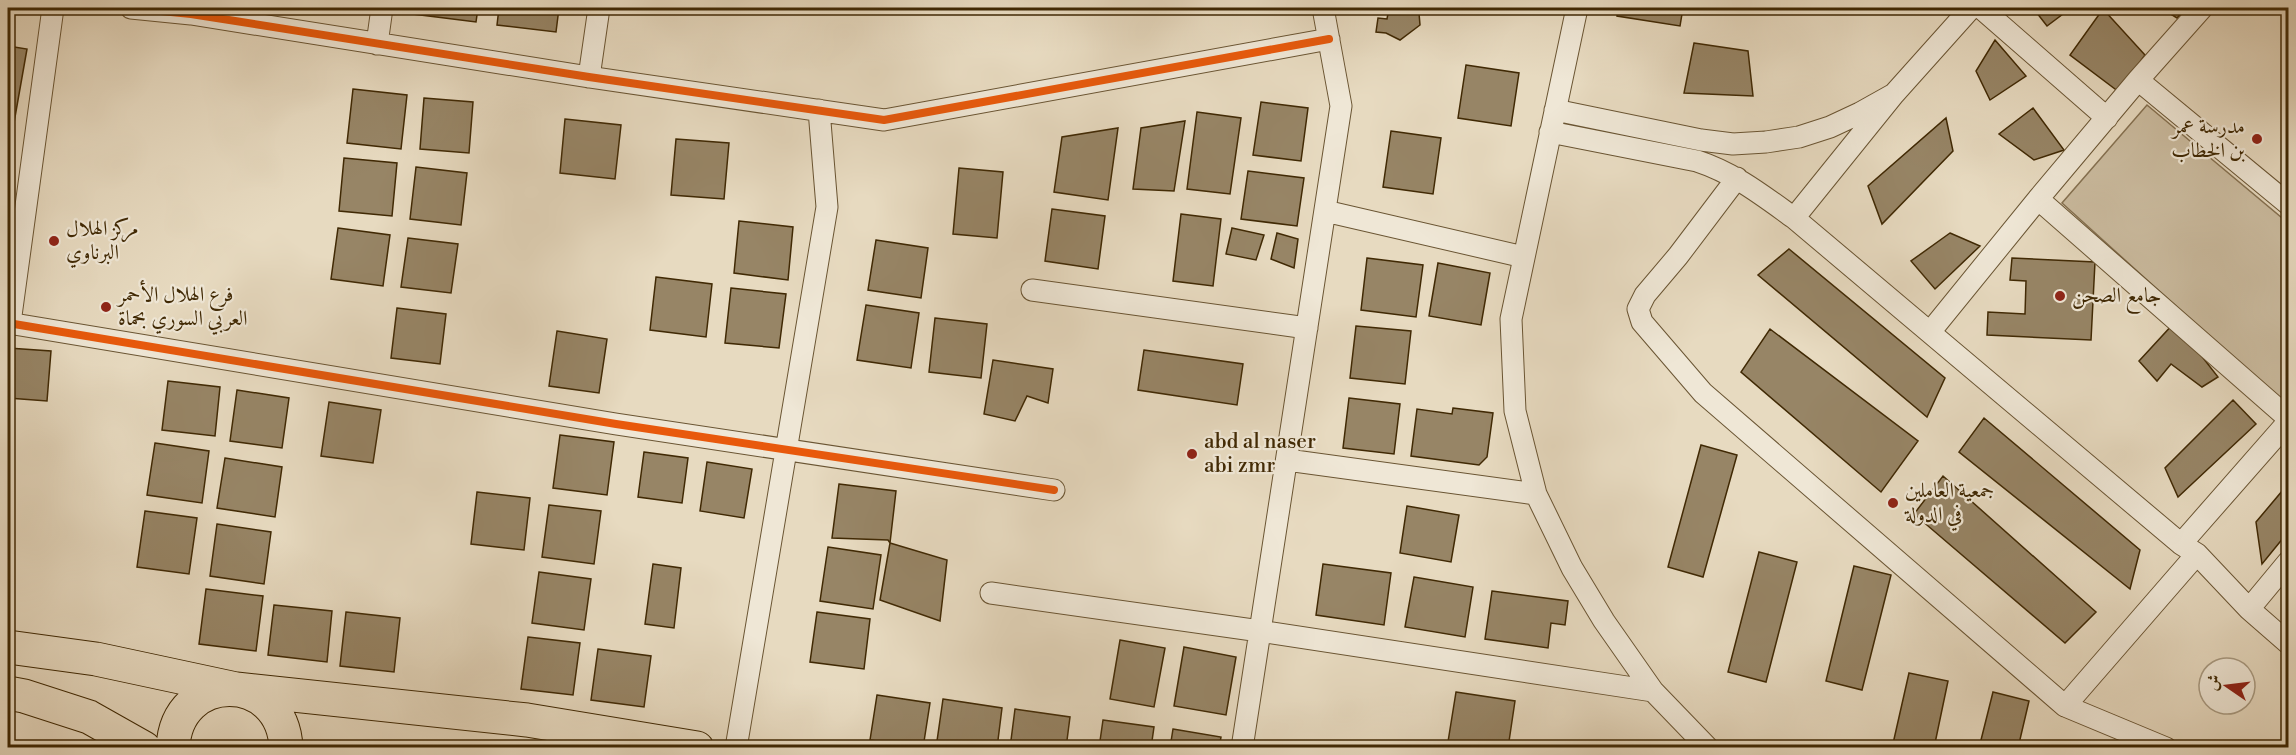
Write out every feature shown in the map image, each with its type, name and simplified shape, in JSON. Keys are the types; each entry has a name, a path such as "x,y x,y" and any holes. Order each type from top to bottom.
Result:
{"main road":[{"path":"8,647 96,659 253,694 268,704 279,718 286,734 286,747"},
{"path":"172,747 175,727 185,710 199,697 217,690 236,689 527,720 698,747"},
{"path":"8,693 89,717 144,747"}],"street":[{"path":"53,8 9,323 786,451 1054,490"},
{"path":"131,8 191,11 377,44 884,120 1329,39"},
{"path":"377,44 382,8"},
{"path":"589,77 599,8"},
{"path":"1242,747 1341,106 1323,8"},
{"path":"1577,8 1511,319 1515,411 1536,494 1572,567 1599,612 1653,690 1708,747"},
{"path":"1794,218 1893,93 1971,8"},
{"path":"1981,8 2107,118"},
{"path":"1930,332 2038,199 2202,8"},
{"path":"2138,80 2289,204"},
{"path":"1555,110 1701,140 1733,144 1799,137 1830,127 1860,113 1893,93"},
{"path":"736,747 827,207 819,110"},
{"path":"1550,132 1697,161 1720,168 1737,178 1794,218 2189,549 2249,609 2289,643"},
{"path":"1737,178 1678,256 1645,295 1638,309 1642,322 1703,393 2065,706 2166,747"},
{"path":"2038,199 2289,420 2065,706"},
{"path":"1325,211 1524,257"},
{"path":"1032,290 1307,328"},
{"path":"1287,460 1536,494"},
{"path":"2249,609 2289,562"},
{"path":"991,593 1653,690"}],"shaded area":[{"path":"2147,105 2288,223 2288,401 2285,405 2062,203"}],"building":[{"path":"414,8 478,8 476,22 413,14"},
{"path":"499,8 559,8 556,32 497,25"},
{"path":"1389,8 1440,8 1439,14 1419,13 1420,25 1400,40 1386,33 1376,32 1378,18 1387,19"},
{"path":"1618,8 1683,8 1680,26 1617,16"},
{"path":"2033,8 2071,8 2047,26"},
{"path":"2161,8 2186,8 2177,18"},
{"path":"2103,9 2145,55 2119,92 2070,55"},
{"path":"1995,40 2026,76 1990,100 1976,71"},
{"path":"1694,43 1748,51 1753,96 1684,93"},
{"path":"8,46 27,49 12,134 8,133"},
{"path":"1466,65 1519,73 1511,126 1458,118"},
{"path":"353,89 407,95 401,149 347,143"},
{"path":"424,98 473,102 469,153 420,149"},
{"path":"1261,102 1308,108 1301,161 1253,155"},
{"path":"2033,108 2064,150 2034,160 1999,134"},
{"path":"1197,112 1241,118 1230,194 1187,189"},
{"path":"1946,118 1953,151 1882,224 1868,186"},
{"path":"565,119 621,125 615,179 560,173"},
{"path":"1185,121 1174,191 1133,189 1141,128"},
{"path":"1118,128 1108,200 1054,192 1062,137"},
{"path":"1391,131 1441,138 1433,194 1383,187"},
{"path":"676,139 729,143 724,199 671,195"},
{"path":"344,158 397,163 392,216 339,211"},
{"path":"416,167 467,173 461,225 410,219"},
{"path":"959,168 1003,172 997,238 953,234"},
{"path":"1248,171 1304,178 1297,226 1241,219"},
{"path":"1052,209 1105,216 1098,269 1045,261"},
{"path":"1181,214 1221,219 1213,286 1173,281"},
{"path":"739,221 793,227 788,280 734,273"},
{"path":"338,228 390,235 383,286 331,279"},
{"path":"1232,228 1264,235 1256,260 1226,254"},
{"path":"1277,233 1298,239 1294,268 1271,259"},
{"path":"1950,233 1980,246 1935,289 1911,261"},
{"path":"408,238 458,244 451,293 401,287"},
{"path":"876,240 928,248 921,298 868,290"},
{"path":"1789,249 1945,378 1927,417 1758,275"},
{"path":"1367,258 1423,265 1416,317 1361,310"},
{"name":"جامع الصحن","path":"2012,258 2095,262 2091,340 1987,335 1988,312 2025,314 2026,281 2010,280"},
{"path":"1438,263 1490,273 1481,325 1429,316"},
{"path":"656,277 712,284 706,337 650,330"},
{"path":"731,288 786,294 779,348 725,343"},
{"path":"866,305 919,313 911,368 857,360"},
{"path":"397,308 446,314 440,364 391,358"},
{"path":"935,318 987,324 981,378 929,372"},
{"path":"2175,322 2218,377 2202,387 2171,364 2157,381 2139,361"},
{"path":"1356,326 1411,331 1405,384 1350,378"},
{"path":"1770,329 1918,441 1881,492 1741,372"},
{"path":"557,331 607,339 599,393 549,386"},
{"path":"8,348 51,351 47,401 8,398"},
{"path":"1144,350 1243,364 1237,405 1138,390"},
{"path":"993,360 1053,369 1048,403 1027,396 1015,421 984,414"},
{"path":"168,381 220,387 215,436 162,430"},
{"path":"237,390 289,398 282,448 230,441"},
{"path":"1349,398 1400,404 1394,454 1343,448"},
{"path":"2233,400 2256,424 2178,497 2165,468"},
{"path":"329,402 381,410 373,463 321,456"},
{"path":"1453,408 1493,413 1487,457 1479,465 1411,456 1417,409 1452,414"},
{"path":"1984,418 2140,550 2130,589 1959,452"},
{"path":"560,435 614,442 607,495 553,488"},
{"path":"155,443 209,451 202,503 147,495"},
{"path":"1701,445 1737,455 1703,577 1668,567"},
{"path":"644,452 688,458 682,503 638,497"},
{"path":"225,458 282,467 275,517 217,508"},
{"path":"707,462 752,469 744,518 700,511"},
{"path":"1943,476 2096,612 2065,643 1914,514"},
{"path":"839,484 896,491 890,543 888,540 832,538"},
{"path":"2288,484 2288,532 2262,564 2256,522"},
{"path":"477,492 530,498 524,550 471,544"},
{"path":"549,505 601,511 594,564 542,557"},
{"path":"1407,506 1459,515 1451,562 1400,553"},
{"path":"145,511 197,518 189,574 137,567"},
{"path":"217,524 271,532 264,584 210,576"},
{"path":"890,543 947,560 940,621 880,600"},
{"path":"828,547 881,555 873,609 820,601"},
{"path":"1759,552 1797,562 1766,682 1728,672"},
{"path":"653,564 681,568 674,628 645,624"},
{"path":"1323,564 1391,573 1384,625 1316,615"},
{"path":"1854,566 1891,575 1862,690 1826,681"},
{"path":"539,572 591,579 584,630 532,623"},
{"path":"1414,577 1473,587 1465,637 1405,627"},
{"path":"206,589 263,596 256,651 199,644"},
{"path":"1492,591 1568,601 1565,625 1551,623 1548,648 1485,639"},
{"path":"274,605 332,611 327,662 268,655"},
{"path":"346,612 400,618 394,672 340,666"},
{"path":"817,612 870,619 864,669 810,662"},
{"path":"528,637 580,643 573,695 521,689"},
{"path":"1120,640 1165,648 1154,707 1110,699"},
{"path":"1184,647 1236,657 1226,715 1174,706"},
{"path":"598,649 651,656 644,707 591,700"},
{"path":"1909,673 1948,681 1934,748 1892,748"},
{"path":"1456,692 1515,701 1508,748 1447,748"},
{"path":"1993,692 2029,701 2018,748 1979,748"},
{"path":"877,695 930,703 923,748 870,740"},
{"path":"943,699 1002,708 997,748 936,748"},
{"path":"1015,709 1070,717 1066,748 1010,748"},
{"path":"1103,720 1154,727 1151,748 1099,748"},
{"path":"1173,729 1221,737 1219,748 1170,748"}],"cycle path":[{"path":"131,8 191,14 589,77 884,120 1329,39"},
{"path":"8,323 616,424 1054,490"}],"place":[{"name":"مدرسة عمر بن الخطاب","path":"2257,139"},
{"name":"مركز الهلال البرناوي","path":"54,241"},
{"name":"جامع الصحن","path":"2060,296"},
{"name":"فرع الهلال الأحمر العربي السوري بحماة","path":"106,307"},
{"name":"abd al naser abi zmr","path":"1192,454"},
{"name":"جمعية العاملين في الدولة","path":"1893,503"}]}
